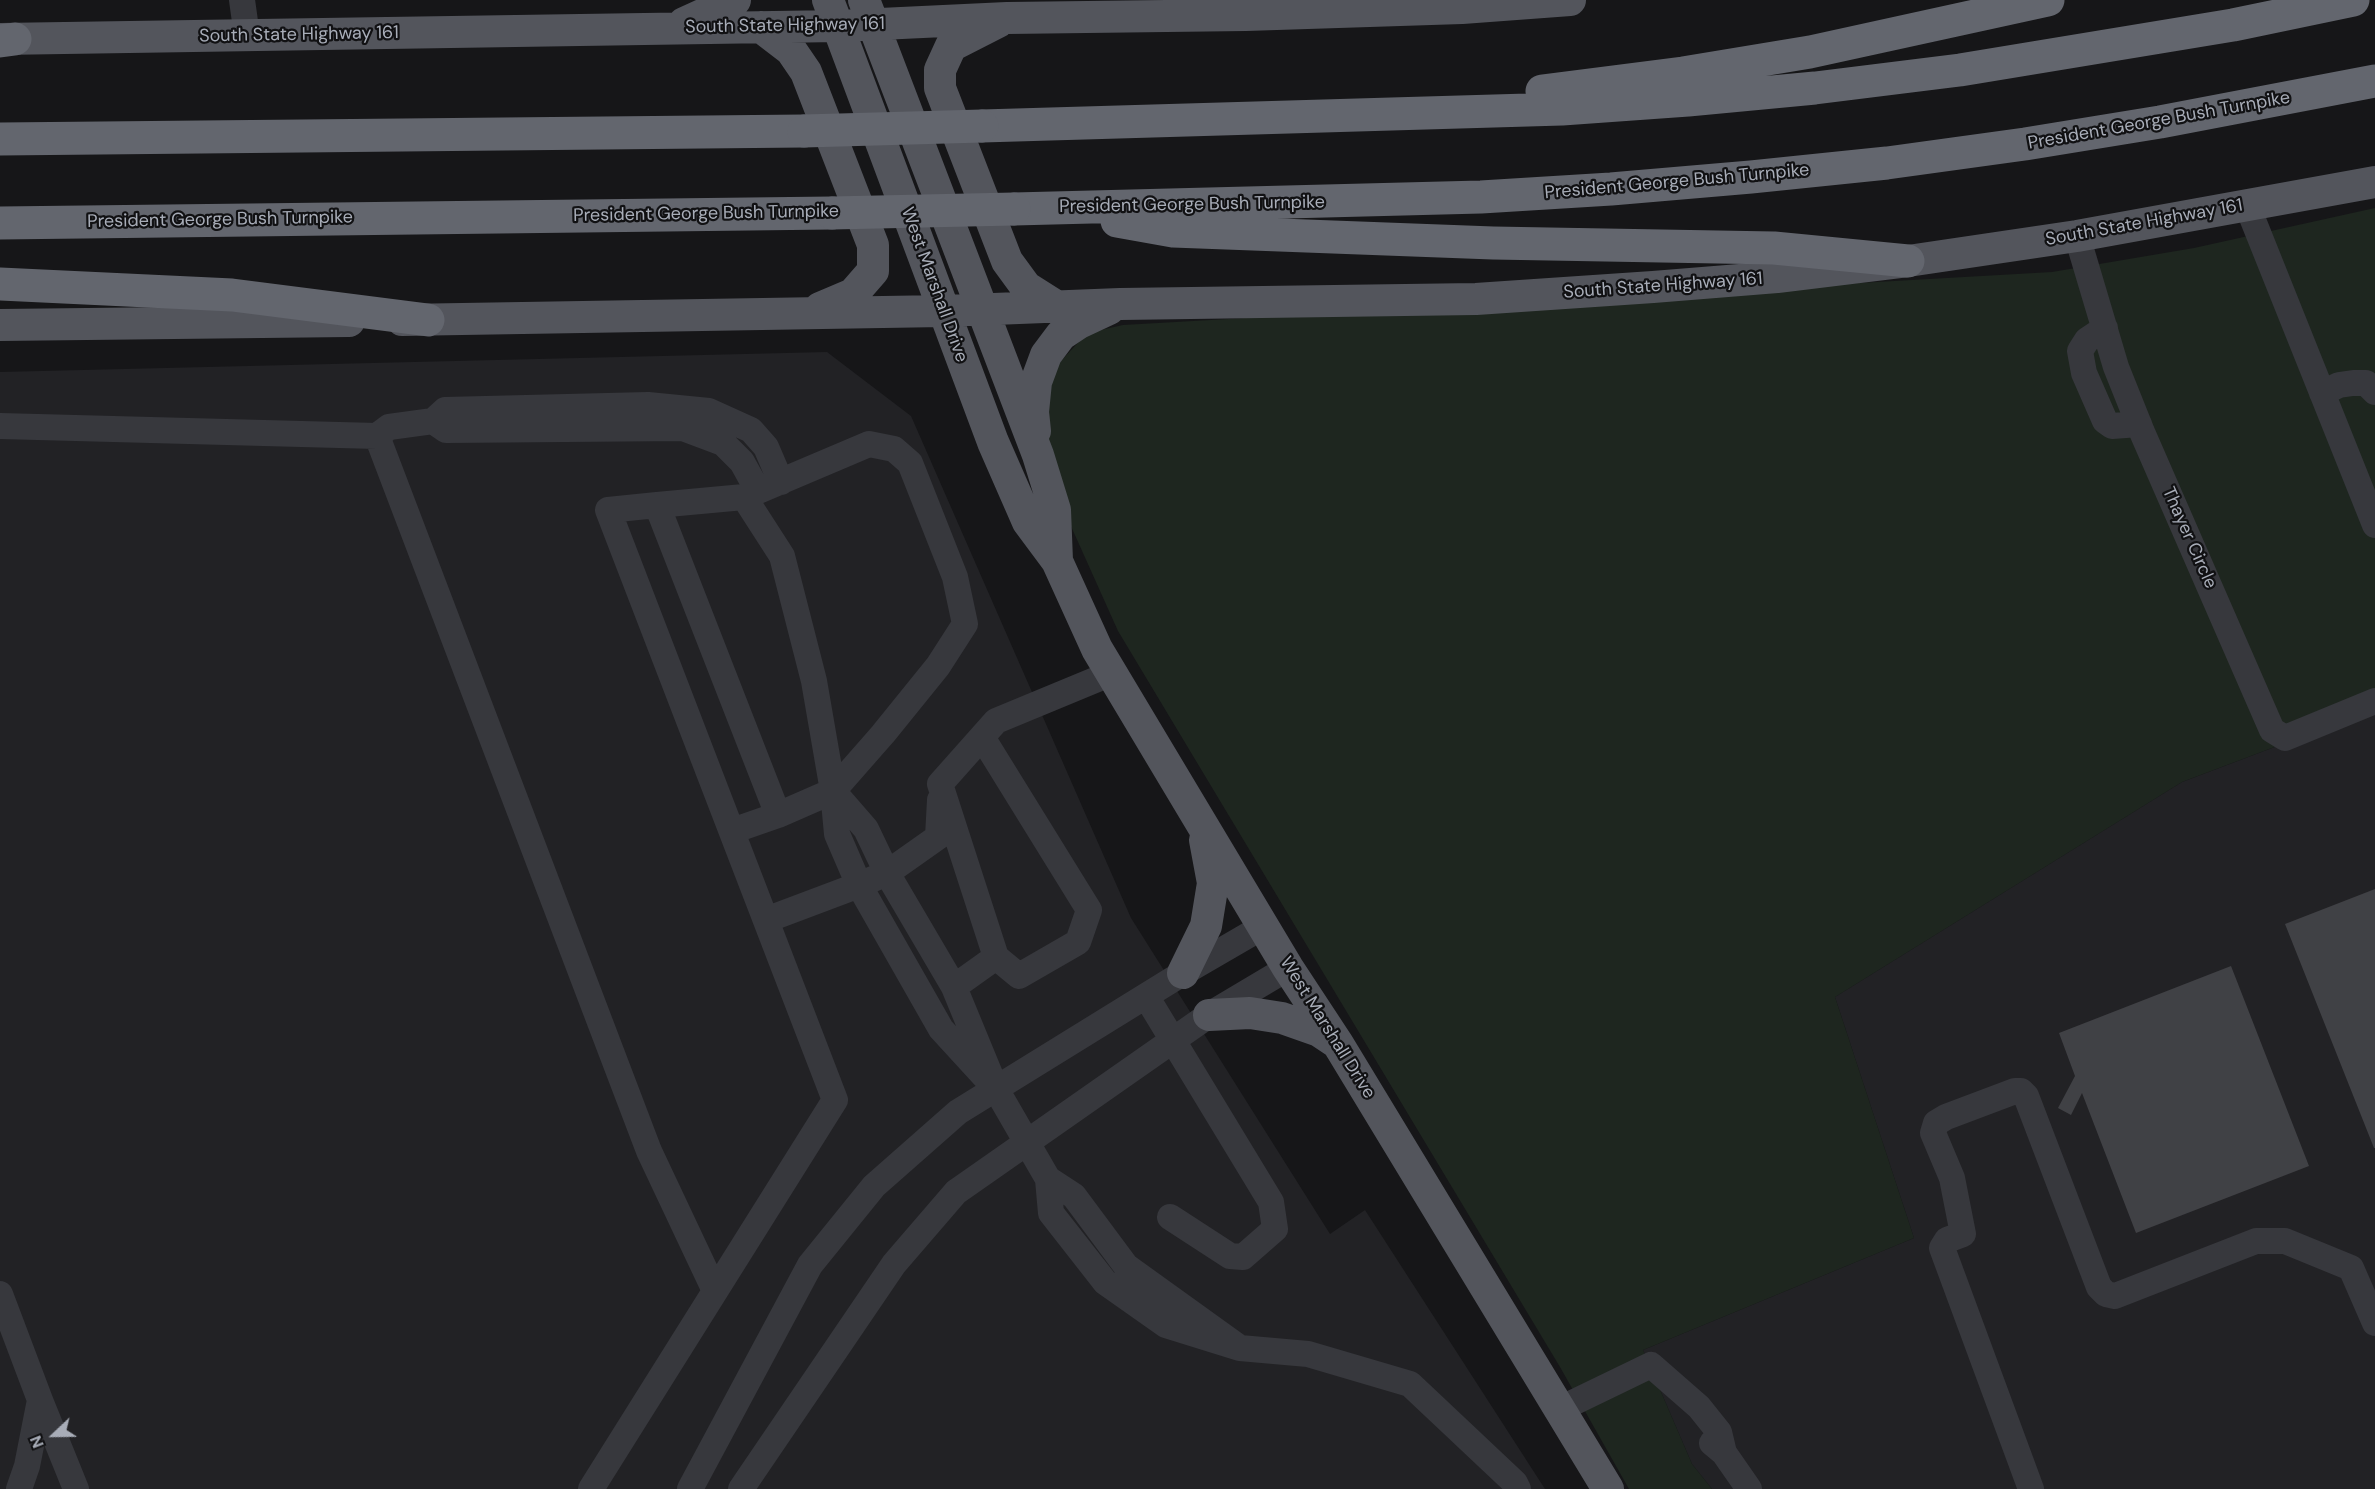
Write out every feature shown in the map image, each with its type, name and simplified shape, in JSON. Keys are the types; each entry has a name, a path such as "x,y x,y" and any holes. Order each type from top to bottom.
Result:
{"highway":[{"path":"1434,114 1561,87 1683,73 1810,52 2048,0"},
{"path":"0,139 804,131 1562,109 1815,88 1959,70 2221,27 2353,0"},
{"name":"President George Bush Turnpike","path":"0,223 832,213 1481,197 1611,189 1887,163 2160,122 2375,81"},
{"path":"1028,209 1173,231 1493,243 1774,248 1908,261"},
{"path":"0,284 232,295 428,320"}],"main road":[{"path":"670,29 735,0"},
{"name":"South State Highway 161","path":"5,40 761,27 833,13 869,12 1007,18 1243,8 1462,8 1570,0"},
{"name":"West Marshall Drive","path":"869,12 1038,455 1055,510 1057,561"},
{"name":"West Marshall Drive","path":"833,13 993,442 1028,522 1057,561 1097,649 1201,819 1288,968 1338,1044 1608,1489"},
{"path":"1007,18 951,46 939,70 940,88 1007,261 1026,287 1056,306"},
{"path":"0,325 428,320 810,312 853,294 873,271 873,245 806,72 791,50 761,27"},
{"name":"South State Highway 161","path":"810,312 943,311 1120,304 1476,299 1776,277 1908,261 2077,236 2375,182"},
{"path":"1038,455 1033,412 1036,382 1046,355 1061,335 1079,323 1120,304"},
{"path":"1183,973 1206,926 1213,883 1201,819"},
{"path":"1209,1015 1250,1013 1282,1018 1319,1030 1338,1044"}],"street":[{"path":"242,0 247,36"},
{"path":"2247,206 2375,525"},
{"name":"Thayer Circle","path":"2077,236 2116,367 2272,730 2285,738 2375,701"},
{"path":"2322,393 2339,385 2353,383 2366,383 2375,392"},
{"path":"0,426 377,436 389,427 432,421 445,410 648,405 709,411 750,430 766,447 761,490 782,556 814,681 833,791 837,834 859,885 941,1029 996,1089"},
{"path":"377,436 649,1151 715,1292"},
{"path":"591,1489 835,1100 608,510 761,490 869,444 894,449 910,463 956,577 965,624 938,666 833,791 778,815 732,831"},
{"path":"657,505 778,815"},
{"path":"766,920 887,873 938,837 940,784 996,721 1112,673"},
{"path":"940,784 996,957 1019,976 1078,942 1089,910 982,737"},
{"path":"833,791 866,829 887,873 954,987 996,1089 1048,1179 1051,1213 1105,1282 1166,1325 1240,1348 1308,1354 1410,1384 1515,1483 1518,1489"},
{"path":"690,1489 810,1265 874,1186 958,1112 1183,973 1264,926"},
{"path":"954,987 996,957"},
{"path":"741,1489 894,1264 956,1191 1209,1015 1288,968"},
{"path":"1146,996 1270,1202 1275,1229 1244,1257 1230,1256 1170,1217"},
{"path":"2031,1489 1942,1248 1947,1240 1963,1234 1952,1178 1933,1133 1936,1123 1946,1117 2015,1091 2021,1091 2026,1096 2099,1287 2106,1294 2115,1296 2256,1241 2285,1241 2351,1268 2375,1323"},
{"path":"0,1294 76,1489"},
{"path":"1558,1410 1651,1365 1699,1407 1708,1439 1724,1453 1749,1489"},
{"path":"19,1489 27,1466 40,1400"}],"shaded area":[{"path":"2375,208 2375,709 2182,782 1835,997 1914,1238 1643,1350 1692,1464 1712,1489 1629,1489 1560,1367 1118,631 1070,524 1041,427 1049,374 1087,333 1123,325 2052,272 2194,248"},
{"path":"827,352 911,416 1131,918 1330,1234 1365,1210 1545,1489 0,1489 0,372"},
{"path":"2375,709 2375,1489 1712,1489 1692,1464 1643,1350 1914,1238 1835,997 2182,782"}],"building":[{"path":"2375,889 2375,1148 2374,1148 2285,924"},
{"path":"2231,966 2309,1166 2136,1233 2082,1093 2071,1115 2058,1108 2075,1076 2059,1033"}]}
